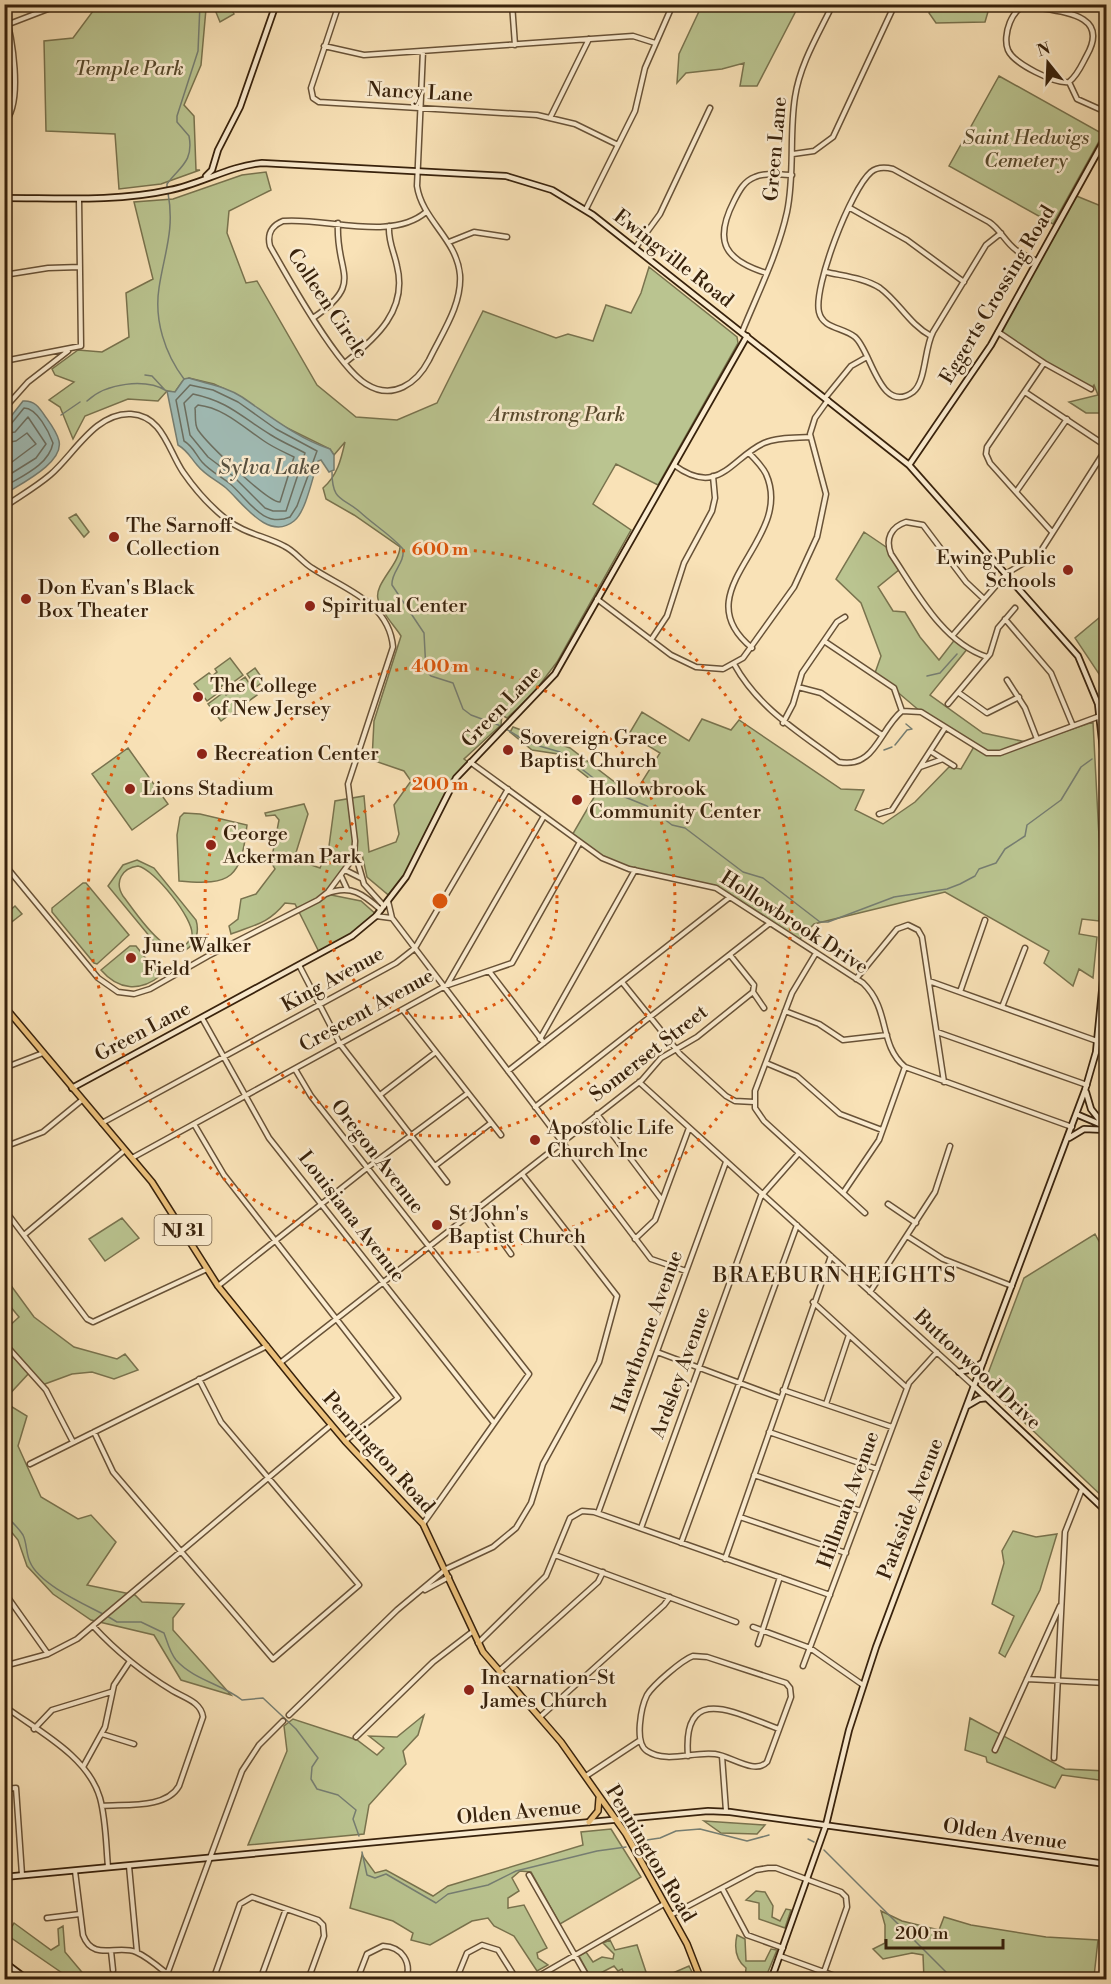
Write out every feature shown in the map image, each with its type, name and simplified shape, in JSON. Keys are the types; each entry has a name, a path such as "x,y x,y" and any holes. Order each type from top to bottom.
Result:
{"main road":[{"path":"203,179 212,170 218,150 240,108 276,4"},
{"name":"Eggerts Crossing Road","path":"909,465 998,332 1107,137"},
{"path":"217,159 222,172"},
{"name":"Ewingville Road","path":"4,198 79,199 162,192 222,172 262,163 518,178 552,190 586,210 636,247 909,465 1007,573 1078,656 1089,678 1101,716 1107,777"},
{"name":"Green Lane","path":"72,1088 358,932 376,916 411,868 451,785 470,762 551,680 747,336"},
{"path":"1096,1041 1107,950"},
{"name":"Pennington Road","path":"4,1006 157,1188 218,1286 280,1363 345,1441 423,1524 446,1569 478,1644 586,1776 615,1819 672,1915 701,1980"},
{"name":"Parkside Avenue","path":"771,1980 826,1825 863,1684 1077,1114 1095,1055 1096,1041"},
{"path":"1086,1088 1091,1109 1107,1129"},
{"path":"1077,1114 1107,1129"},
{"path":"1067,1140 1084,1129 1107,1129"},
{"path":"959,1372 973,1369 983,1362"},
{"name":"Buttonwood Drive","path":"974,1386 1107,1511"},
{"path":"965,1408 973,1401 987,1398"},
{"path":"589,1822 598,1811 599,1796"},
{"name":"Olden Avenue","path":"4,1877 615,1819 726,1812 1107,1864"},
{"path":"4,1962 28,1980"}],"street":[{"path":"9,24 62,4"},
{"name":"Nancy Lane","path":"339,4 311,88 316,100 323,103 550,117 589,130 618,145"},
{"path":"512,4 515,45"},
{"path":"586,210 635,111 645,68 673,4"},
{"name":"Green Lane","path":"742,332 784,223 792,175 793,110 799,76 833,4"},
{"path":"793,154 820,148 833,136 895,4"},
{"path":"1029,6 1082,18 1092,26 1095,36 1092,46 1076,75 1069,81 1055,81 1015,59 1010,52 1006,40 1013,16 1018,8 1029,6"},
{"path":"4,10 13,42 14,105 12,115 4,123"},
{"path":"324,46 357,55 633,36 655,43"},
{"path":"550,117 589,39"},
{"name":"Colleen Circle","path":"423,51 417,171 418,194 426,212 449,242 459,268 458,300 418,378 404,388 381,390 363,382 313,318 270,246 269,235 276,225 283,221 389,226 408,224 426,212"},
{"path":"1069,81 1077,99 1107,112"},
{"path":"636,247 660,214 710,108"},
{"path":"1001,233 986,245 931,336 924,355 920,384 909,394 892,394 881,386 856,338 828,324 821,317 819,304 833,241 867,177 878,168 893,169 989,222 1001,233 1017,251 1037,261"},
{"path":"766,273 747,267 733,258 724,242 723,224 739,190 749,179 765,174 792,175"},
{"path":"4,361 69,351 81,346 79,199"},
{"path":"849,208 907,240 964,282"},
{"path":"313,318 334,304 343,290 345,279 337,244 338,223"},
{"path":"346,362 380,334 397,302 399,275 388,242 389,226"},
{"path":"449,242 474,232 507,237"},
{"path":"4,275 80,267"},
{"path":"826,272 867,282 880,288 911,322 931,336"},
{"path":"998,332 1044,363 1091,389"},
{"path":"4,409 28,382 69,351"},
{"path":"597,599 651,640 696,668 717,670 734,664 752,648 797,582 821,524 826,503 825,487 810,437 812,423 851,366 867,357"},
{"path":"1044,363 986,451 990,464 1052,532"},
{"path":"953,635 1007,573 1039,554 1107,447 1025,392"},
{"path":"4,507 49,476 81,440 118,415 134,414 149,420 161,431 184,474 223,517 237,527 289,549 313,569 357,592 370,604 388,630 393,641 393,652 348,784 355,853 362,879 367,889 384,906 446,986 651,1259 686,1271"},
{"path":"1016,492 1067,419"},
{"path":"674,465 691,474 712,476 731,469 749,453 776,440 810,437"},
{"path":"749,453 766,474 769,507 762,532 733,586 727,606 729,619 735,632 752,648"},
{"path":"651,640 667,616 684,563 712,512 715,498 712,476"},
{"path":"984,599 962,577 923,525 906,522 894,528 888,541 891,554 937,621 970,650 987,657"},
{"path":"948,704 987,657 1005,619 1015,608"},
{"path":"783,723 793,704 801,673 837,622 845,617"},
{"path":"1005,619 1052,674 1073,726"},
{"path":"824,641 894,688 902,711"},
{"path":"734,664 753,693 783,723 839,762 847,764 864,760 902,711"},
{"path":"1007,680 1019,697 1037,739"},
{"path":"797,687 821,693 882,735"},
{"path":"959,693 987,713 1019,697"},
{"path":"902,711 921,712 987,753 1000,753 1101,716"},
{"path":"879,814 892,810 945,728"},
{"path":"930,751 954,766"},
{"path":"920,767 944,759"},
{"name":"Hollowbrook Drive","path":"470,762 611,863 710,885 856,979 869,989 878,1002 894,1055 905,1066"},
{"name":"King Avenue","path":"102,1123 396,963 415,948 508,789"},
{"name":"Crescent Avenue","path":"132,1158 446,986 544,816"},
{"path":"446,986 512,963 580,842"},
{"path":"326,894 341,876 355,853"},
{"path":"4,864 98,978 111,990 126,993 150,989 326,894 347,889 361,893 384,906"},
{"path":"345,870 362,879"},
{"path":"540,1039 635,870"},
{"path":"341,876 347,889"},
{"path":"508,1071 730,897"},
{"path":"376,916 392,918"},
{"path":"960,992 985,920"},
{"path":"535,1107 770,923"},
{"path":"856,979 897,929 908,925 915,927 922,937 944,1082"},
{"path":"1002,1007 1025,948"},
{"path":"816,953 796,985 785,1011 755,1091 754,1102 760,1117 865,1213"},
{"path":"730,955 754,985 753,992 764,1008"},
{"path":"299,965 340,1044 447,1182"},
{"path":"489,971 544,1043"},
{"path":"929,981 1096,1041"},
{"path":"622,982 676,1048 726,1096 735,1101 754,1102"},
{"name":"Somerset Street","path":"280,1363 639,1082 661,1059 697,1036 753,992"},
{"path":"403,1010 501,1135"},
{"path":"785,1011 819,1024 840,1039 887,1035"},
{"name":"Louisiana Avenue","path":"202,1018 269,1138 494,1423"},
{"path":"937,1032 1086,1088"},
{"path":"380,1095 436,1052"},
{"path":"4,1068 43,1053"},
{"path":"766,1063 797,1076 840,1114 882,1130"},
{"path":"843,1194 871,1153 882,1130 905,1066 1072,1127"},
{"name":"Oregon Avenue","path":"295,1069 311,1096 529,1374 494,1423"},
{"name":"Buttonwood Drive","path":"639,1082 974,1386"},
{"path":"218,1286 367,1168 468,1093"},
{"path":"4,1148 44,1132 82,1100"},
{"path":"597,1114 663,1200"},
{"path":"435,1166 492,1123"},
{"path":"194,1124 217,1165 398,1398 345,1441"},
{"path":"635,1239 653,1224 689,1128"},
{"path":"870,1292 939,1185 950,1146"},
{"path":"24,1235 125,1150"},
{"path":"762,1194 799,1153"},
{"name":"Hawthorne Avenue","path":"598,1513 726,1161"},
{"path":"289,1715 397,1610 446,1569 493,1547 509,1535 522,1520 531,1503 543,1464 599,1362 616,1296 522,1174"},
{"name":"Ardsley Avenue","path":"640,1528 762,1194"},
{"path":"888,1204 915,1222"},
{"path":"478,1208 511,1254"},
{"path":"4,1209 87,1319 98,1322 207,1269"},
{"path":"681,1543 797,1225"},
{"path":"907,1236 943,1259 1012,1286"},
{"path":"725,1559 813,1302 831,1256"},
{"path":"813,1302 907,1388"},
{"path":"826,1404 849,1335"},
{"path":"4,1343 46,1390 73,1442"},
{"path":"30,1464 267,1346"},
{"name":"Hillman Avenue","path":"803,1666 907,1388 937,1352"},
{"path":"657,1353 780,1398"},
{"path":"94,1432 113,1472 273,1659 359,1585 218,1417 199,1379"},
{"path":"783,1390 892,1427"},
{"path":"423,1524 494,1423"},
{"path":"4,1666 48,1654 67,1645 106,1615 331,1425"},
{"path":"769,1432 877,1469"},
{"path":"754,1475 861,1511"},
{"path":"1054,1758 1065,1532 1082,1489"},
{"path":"478,1644 541,1582 555,1555 564,1526 575,1515 587,1511 830,1594"},
{"path":"740,1517 846,1552"},
{"path":"555,1555 736,1622"},
{"path":"498,1671 597,1582 603,1572"},
{"path":"418,1593 449,1577"},
{"path":"758,1644 780,1577"},
{"path":"4,1592 48,1654"},
{"path":"539,1718 664,1605 670,1597"},
{"path":"4,1605 12,1601"},
{"path":"995,1750 1062,1602"},
{"path":"92,1626 111,1646 130,1661 196,1704 202,1713 203,1721 179,1786 173,1794 159,1801 102,1806"},
{"path":"753,1627 810,1648 863,1684"},
{"path":"356,1737 433,1662 472,1632"},
{"path":"698,1655 788,1685 792,1694 763,1766 754,1767 722,1756 656,1755 645,1750 639,1740 648,1694 684,1660 698,1655"},
{"path":"83,1767 102,1734 111,1692 130,1661"},
{"path":"1027,1679 1107,1683"},
{"path":"34,1729 52,1710 111,1692"},
{"path":"4,1707 83,1767 94,1782 102,1806 108,1868"},
{"path":"688,1756 688,1725 694,1716 707,1709 722,1709 779,1729"},
{"path":"165,1980 242,1771 252,1754 283,1721"},
{"path":"102,1734 134,1744"},
{"path":"586,1776 639,1740"},
{"path":"722,1756 726,1812"},
{"path":"4,1789 16,1788 22,1875"},
{"path":"129,1866 137,1952"},
{"path":"672,1915 722,1888 768,1868 776,1868 841,1892 847,1900 824,1972"},
{"path":"75,1871 83,1935 87,1944 98,1951 137,1952 175,1980"},
{"path":"529,1875 589,1980"},
{"path":"722,1888 747,1935 783,1948"},
{"path":"213,1980 240,1904 250,1897 318,1920 324,1929 308,1980"},
{"path":"532,1980 665,1903"},
{"path":"260,1980 286,1909"},
{"path":"47,1918 80,1914"},
{"path":"456,1980 469,1951 482,1945 495,1948 502,1954 517,1980"},
{"path":"357,1980 367,1954 383,1946 393,1947 405,1957 408,1966 406,1980"},
{"path":"111,1951 113,1970"},
{"path":"780,1956 846,1980"}],"green space":[{"name":"Temple Park","path":"107,4 212,5 206,9 201,65 184,105 194,116 196,170 200,170 161,184 119,189 115,134 46,131 44,41 73,38 93,11"},
{"path":"934,4 990,5 985,22 936,23 929,13"},
{"name":"Temple Park","path":"213,5 229,5 234,14 220,22"},
{"path":"702,5 799,5 757,86 740,86 744,63 722,69 686,73 677,83 679,54"},
{"name":"Saint Hedwigs Cemetery","path":"999,76 1103,134 1053,224 949,166"},
{"name":"Armstrong Park","path":"266,172 271,190 229,211 227,233 246,283 257,281 317,385 356,417 397,420 437,403 483,311 556,338 568,334 593,341 606,305 631,313 641,293 649,267 737,337 738,343 658,485 616,464 593,504 631,530 557,662 532,695 507,718 502,715 501,725 464,759 471,764 452,786 392,898 367,877 362,854 352,854 326,894 361,901 378,916 363,929 320,954 295,904 285,903 267,920 231,934 229,926 238,919 241,899 256,894 275,869 271,862 279,820 275,815 266,816 265,813 304,804 308,814 294,859 320,868 329,846 335,801 364,796 369,852 396,842 399,834 394,805 411,781 404,771 372,760 374,721 401,636 381,608 378,593 396,561 400,547 354,515 326,499 323,488 335,473 345,442 334,455 330,449 279,424 241,397 214,384 189,378 182,382 175,392 167,391 158,401 128,399 85,416 73,439 60,407 49,400 74,382 55,375 52,369 78,350 102,352 129,337 126,293 153,279 134,202 173,199 242,175"},
{"path":"1074,195 1106,208 1106,413 1086,413 1069,402 1098,395 1094,385 1091,389 1044,363 998,332"},
{"path":"76,514 89,532 84,537 69,518"},
{"path":"864,532 889,549 900,569 878,587 893,611 905,612 920,637 939,660 956,638 968,648 930,695 983,733 1031,743 1093,722 1102,894 1099,921 1082,919 1079,934 1097,937 1093,978 1079,969 1073,986 1044,963 1049,951 945,892 814,924 798,941 715,887 626,869 591,851 571,837 600,787 558,754 532,750 510,732 513,727 570,748 633,796 660,753 629,734 642,712 689,741 702,719 731,730 739,720 841,789 864,790 855,810 883,824 915,802 949,767 961,769 975,745 921,712 875,673 881,656 861,603 836,579"},
{"path":"1106,612 1106,672 1099,674 1075,638"},
{"path":"230,658 243,675 228,686 225,684 220,687 222,690 207,701 194,684 209,673 212,676 217,672 215,669"},
{"path":"255,668 264,681 256,687 247,674"},
{"path":"245,677 257,695 242,706 238,702 233,705 236,710 221,721 208,704 224,692 226,695 231,692 229,689"},
{"name":"Lions Stadium","path":"128,748 168,804 132,830 92,774"},
{"name":"George Ackerman Park","path":"184,813 200,814 247,825 241,857 231,875 211,882 179,881 177,835 180,817"},
{"path":"137,860 154,868 196,920 196,936 189,948 176,953 160,949 108,886 123,865","holes":["138,866 145,869 163,885 187,918 192,935 185,946 176,948 166,945 146,926 120,891 121,876 124,873 132,867"]},
{"path":"86,883 129,935 97,964 52,912 52,908"},
{"path":"15,906 22,914 9,924 5,915"},
{"name":"June Walker Field","path":"130,946 136,946 160,976 145,985 129,986 115,982 101,970"},
{"path":"122,1218 139,1238 105,1261 89,1239"},
{"path":"1095,1234 1106,1254 1106,1500 984,1384 1024,1278"},
{"path":"4,1276 34,1317 74,1347 117,1359 125,1354 138,1370 114,1379 92,1372 72,1374 42,1385 31,1371 5,1399 5,1330 19,1317 5,1300"},
{"path":"4,1402 27,1416 18,1446 41,1497 78,1519 91,1515 116,1542 87,1585 135,1595 142,1602 184,1604 173,1618 173,1630 231,1695 181,1680 154,1635 91,1620 53,1594 27,1566 18,1540 5,1524"},
{"path":"1013,1531 1036,1537 1057,1534 1040,1590 1005,1657 999,1653 1014,1616 992,1604 1004,1563 1002,1551"},
{"path":"424,1715 418,1735 403,1751 406,1764 369,1805 364,1834 248,1845 287,1751 284,1726 293,1719 357,1740 377,1755 384,1748 369,1736 397,1737"},
{"path":"970,1718 1065,1769 1106,1771 1106,1781 1062,1775 1055,1788 987,1762 986,1757 965,1750"},
{"path":"704,1821 765,1825 757,1834 721,1833"},
{"path":"611,1829 641,1877 560,1924 531,1872 520,1871 512,1878 519,1891 508,1898 508,1908 524,1905 547,1948 537,1953 538,1958 548,1965 537,1971 514,1936 494,1926 488,1918 472,1921 430,1945 411,1940 413,1933 393,1921 350,1908 362,1855 375,1873 386,1870 433,1896 448,1886 583,1845 581,1832"},
{"path":"756,1891 765,1892 773,1906 772,1917 780,1921 786,1909 791,1910 785,1928 759,1919 759,1903 746,1900"},
{"path":"881,1911 902,1921 939,1930 944,1917 971,1925 1046,1937 1098,1940 1094,1977 1106,1979 924,1979 923,1955 912,1953 883,1959 873,1949 885,1943 885,1925"},
{"path":"14,1923 51,1950 59,1945 58,1929 63,1926 65,1952 86,1977 71,1979 7,1935"},
{"path":"737,1935 745,1939 746,1961 765,1961 771,1949 777,1950 765,1979 745,1979 746,1968 737,1953"},
{"path":"610,1940 615,1950 637,1945 648,1978 652,1979 626,1979 622,1969 618,1971 614,1966 591,1978 579,1956 586,1952 593,1962 602,1957 613,1959 614,1954 603,1943"},
{"path":"689,1966 693,1974 681,1979 659,1979"}],"water":[{"name":"Sylva Lake","path":"189,378 236,393 295,433 330,449 334,455 334,470 329,472 321,460 318,461 306,502 294,521 275,527 256,518 226,488 204,472 178,445 167,391 175,392 184,379"},
{"path":"23,401 33,403 41,410 57,434 59,449 55,457 40,472 5,494 5,424"}],"waterway":[{"path":"167,188 167,184 184,163 189,152 189,136 177,122 177,116 198,51 200,4"},
{"path":"168,193 170,230 159,288 158,312 166,348 184,379"},
{"path":"145,375 152,376 165,390"},
{"path":"87,401 104,390 126,384 148,385 167,391"},
{"path":"61,415 80,402"},
{"path":"332,472 336,494 403,549 402,559 392,585 424,633 426,671 431,676 453,683 463,709 471,715 501,726 529,743 560,752 610,791 647,806 672,825 685,828 743,872 763,878 820,922 828,922 894,897 947,889 975,876 979,869 996,863 1005,849 1025,836 1027,825 1061,800 1081,767 1092,759"},
{"path":"927,676 940,673 957,654"},
{"path":"895,745 907,730 912,729 906,724"},
{"path":"884,750 892,747"},
{"path":"4,1514 23,1535 30,1562 35,1570 52,1585 103,1614"},
{"path":"107,1616 117,1622 141,1622 164,1633 172,1654 183,1667 242,1700 263,1698 296,1729 318,1758 312,1767 311,1779 317,1789 338,1795 356,1810 353,1819 359,1836"},
{"path":"640,1841 660,1838 676,1831 700,1829 747,1841 769,1835"},
{"path":"808,1839 814,1842"},
{"path":"362,1852 367,1875 375,1878 386,1874 436,1903 448,1894 488,1885 516,1871 597,1851 626,1847"},
{"path":"824,1850 954,1980"}],"place":[{"name":"The Sarnoff Collection","path":"114,537"},
{"name":"Ewing Public Schools","path":"1068,570"},
{"name":"Don Evan's Black Box Theater","path":"26,599"},
{"name":"Spiritual Center","path":"310,606"},
{"name":"The College of New Jersey","path":"198,697"},
{"name":"Sovereign Grace Baptist Church","path":"508,750"},
{"name":"Recreation Center","path":"202,754"},
{"name":"Lions Stadium","path":"130,789"},
{"name":"Hollowbrook Community Center","path":"577,800"},
{"name":"George Ackerman Park","path":"211,845"},
{"name":"June Walker Field","path":"131,958"},
{"name":"Apostolic Life Church Inc","path":"535,1140"},
{"name":"St John's Baptist Church","path":"437,1225"},
{"name":"Incarnation-St James Church","path":"469,1690"}],"district":[{"name":"BRAEBURN HEIGHTS","path":"835,1276"}]}
